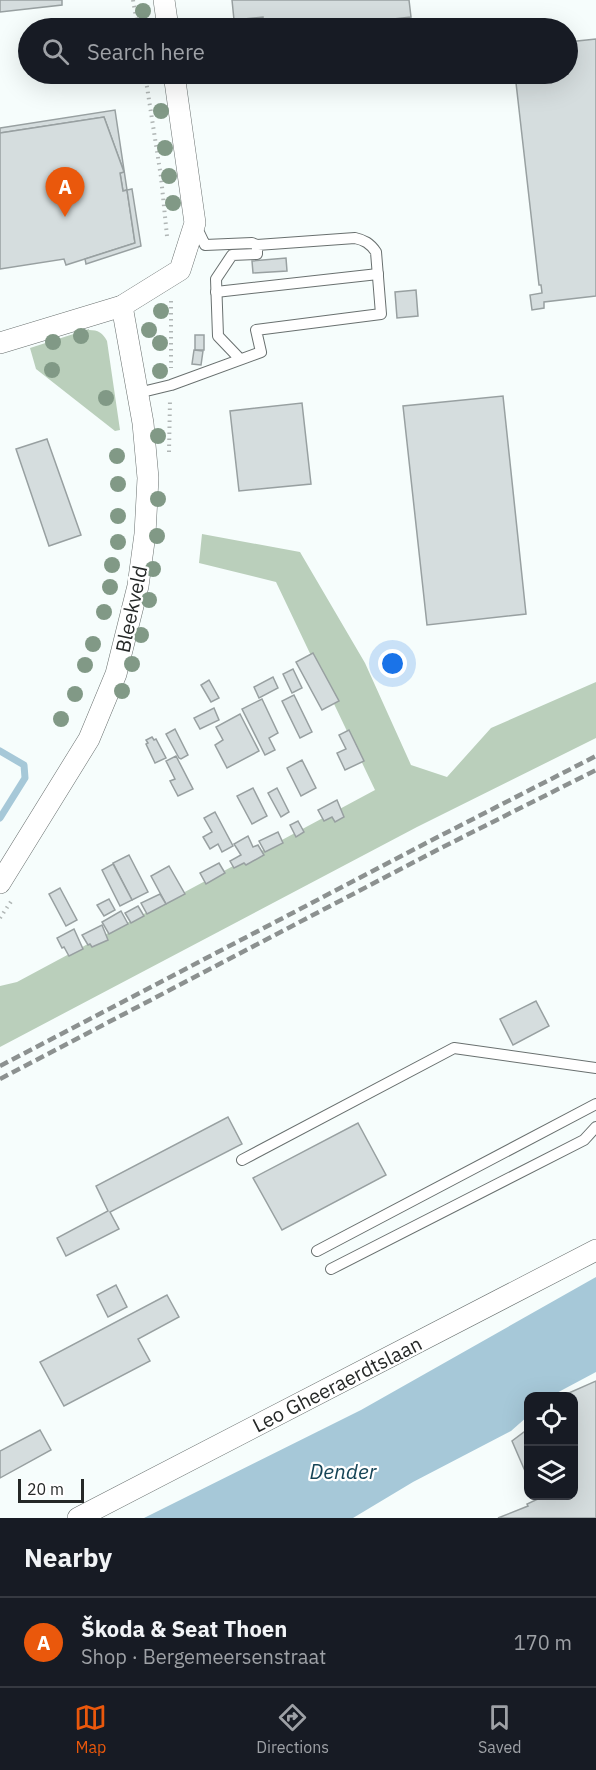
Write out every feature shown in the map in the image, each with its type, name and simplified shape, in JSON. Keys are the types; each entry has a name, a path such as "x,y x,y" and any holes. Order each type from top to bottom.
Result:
{"street":[{"path":"164,0 167,18"},
{"path":"0,343 123,306 180,270 195,223 175,84"},
{"name":"Bleekveld","path":"0,883 89,739 116,674 138,586 145,534 148,478 143,423 123,306"},
{"name":"Leo Gheeraerdtslaan","path":"78,1518 596,1250"}],"lane":[{"path":"138,393 171,385 261,352 256,330 381,314 376,252 368,242 362,239 257,245 252,243 205,244 195,223"},
{"path":"240,359 218,336 216,279 232,255 257,254 257,245"},
{"path":"216,292 378,274"},
{"path":"242,1160 454,1048 596,1068"},
{"path":"318,1251 596,1104"},
{"path":"332,1269 584,1140 596,1127"}],"path":[{"path":"133,0 136,18"}],"green space":[{"path":"89,329 100,332 107,341 120,430 115,431 36,369 30,348"},
{"path":"202,534 300,552 365,663 411,765 447,777 491,728 596,682 596,738 417,827 0,1047 0,986 17,982 375,790 276,582 199,563"}],"water":[{"name":"Dender","path":"596,1277 596,1372 558,1392 524,1392 524,1420 511,1431 413,1482 353,1518 144,1518 361,1410"}],"building":[{"path":"0,0 62,0 62,5 0,12"},
{"path":"232,0 409,0 411,17 402,18 234,18"},
{"path":"596,39 596,296 544,302 544,308 532,310 530,295 542,293 541,285 539,285 516,84 578,84 578,41"},
{"path":"115,110 127,190 123,191 120,173 124,172 104,117 0,133 0,128"},
{"path":"104,117 124,172 120,173 123,191 127,190 135,243 66,265 64,259 0,269 0,133"},
{"path":"132,189 141,246 86,264 85,259 135,243 127,190"},
{"path":"286,258 287,271 253,273 252,261"},
{"path":"416,290 418,316 397,318 395,292"},
{"path":"195,335 204,335 204,350 195,350"},
{"path":"194,350 203,351 201,365 192,364"},
{"path":"503,396 526,614 427,625 403,406"},
{"path":"302,403 311,484 239,491 230,411"},
{"path":"47,439 81,535 49,546 16,449"},
{"path":"313,653 339,701 322,710 296,662"},
{"path":"293,669 302,688 292,693 283,674"},
{"path":"273,677 278,688 259,698 254,687"},
{"path":"209,680 219,698 211,702 201,685"},
{"path":"294,695 312,732 300,738 282,701"},
{"path":"262,699 278,733 269,738 275,750 265,755 242,709"},
{"path":"214,708 219,720 200,729 194,718"},
{"path":"240,714 259,751 227,768 215,745 223,740 216,727"},
{"path":"175,729 188,755 181,759 166,734"},
{"path":"349,730 364,761 345,770 337,753 346,749 339,735"},
{"path":"152,737 156,739 166,758 155,763 146,744 148,743 146,740"},
{"path":"176,756 193,789 178,796 170,781 175,779 166,761"},
{"path":"302,760 316,788 301,796 287,768"},
{"path":"253,788 267,816 252,824 237,796"},
{"path":"277,788 289,812 281,817 268,793"},
{"path":"337,800 344,817 335,822 332,817 324,821 318,810"},
{"path":"215,812 233,846 222,852 218,844 210,849 203,837 212,832 204,818"},
{"path":"298,821 304,832 296,837 290,825"},
{"path":"278,832 283,843 265,852 259,841"},
{"path":"248,836 253,847 258,845 264,855 246,865 244,863 234,868 230,861 241,855 234,844"},
{"path":"129,855 148,892 132,900 113,863"},
{"path":"219,863 225,873 206,884 200,873"},
{"path":"113,864 132,900 120,906 102,870"},
{"path":"169,866 185,894 166,904 151,876"},
{"path":"60,888 77,920 66,926 49,894"},
{"path":"160,894 166,904 147,914 141,903"},
{"path":"109,899 115,910 104,916 97,905"},
{"path":"138,906 144,916 131,923 125,913"},
{"path":"121,911 128,924 109,934 102,922"},
{"path":"102,925 108,940 92,947 88,945 82,935"},
{"path":"74,929 83,949 69,956 57,938"},
{"path":"536,1001 549,1026 513,1045 500,1019"},
{"path":"228,1117 242,1144 110,1212 119,1229 66,1256 57,1238 108,1211 96,1186"},
{"path":"358,1123 386,1175 282,1230 253,1178"},
{"path":"116,1285 127,1307 108,1317 97,1295"},
{"path":"167,1295 179,1317 138,1339 150,1361 64,1406 40,1362"},
{"path":"596,1381 596,1518 498,1518 528,1506 527,1504 536,1500 578,1500 578,1392 571,1392"},
{"path":"40,1430 51,1450 0,1478 0,1451"},
{"path":"524,1432 524,1469 512,1441"}],"waterway":[{"path":"0,751 24,765 25,778 0,818"}],"railway":[{"path":"0,1066 596,756"},
{"path":"0,1079 439,849 596,770"}],"place":[{"name":"Škoda & Seat Thoen","path":"65,217"}]}
